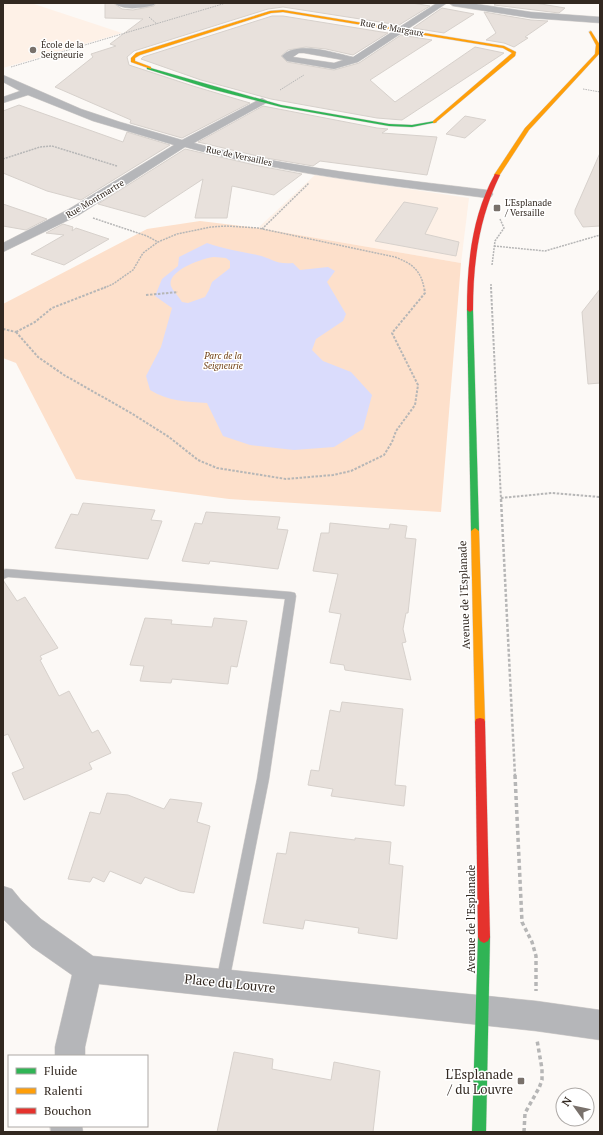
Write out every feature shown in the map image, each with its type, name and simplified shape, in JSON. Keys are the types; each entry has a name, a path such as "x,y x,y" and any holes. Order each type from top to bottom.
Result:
{"street":[{"path":"118,3 137,6 151,3"},
{"path":"355,60 304,50 297,51 287,56 290,59 320,65 334,66 355,60 443,3"},
{"path":"453,3 530,15 600,21"},
{"name":"Rue de Margaux","path":"283,11 402,30 504,47 514,52 513,56 479,83 435,122 422,126 397,125 356,119 262,101 168,74 133,62 133,58 138,54 271,12 283,11"},
{"path":"530,15 589,31 589,24 600,21"},
{"name":"Avenue de l'Esplanade","path":"479,1132 482,1076 484,947 482,783 470,297 473,247 487,194 503,164 527,129 567,88 596,54 599,48 598,43 589,31"},
{"name":"Avenue de l'Esplanade","path":"567,88 600,61"},
{"name":"Rue de Versailles","path":"3,78 29,91 98,119 183,144 235,156 320,172 487,194"},
{"path":"3,100 29,91"},
{"path":"183,144 262,101"},
{"name":"Rue Montmartre","path":"3,248 60,220 140,172 183,144"},
{"name":"Place du Louvre","path":"3,898 11,909 36,932 88,969 536,1016 600,1025"},
{"path":"70,1055 70,1047 88,969"}],"lane":[{"path":"3,574 6,573 291,596 263,779 223,982"}],"path":[{"path":"10,67 226,3"},
{"path":"262,101 320,65"},
{"path":"587,84 583,89 600,92"},
{"path":"3,159 40,147 52,146 92,160 140,172"},
{"path":"262,229 313,179"},
{"path":"90,217 147,236 158,242"},
{"path":"491,271 494,246 497,237 504,228 499,221 500,217"},
{"path":"3,328 16,332 38,357 64,375 131,413 169,437 198,460 217,468 286,479 333,475 351,471 384,455 392,442 396,430 415,405 418,385 392,333 425,293 421,275 414,267 402,260 386,254 262,229 227,226 211,227 177,234 158,242 143,252 133,270 113,284 52,308 35,322 16,332"},
{"path":"494,246 545,252 600,235"},
{"path":"491,277 522,922 533,945 536,957 538,970 536,983"},
{"path":"146,295 178,292"},
{"path":"501,498 552,493 600,497"},
{"path":"524,1132 524,1118 527,1109 538,1092 542,1080 543,1068 537,1052"}],"shaded area":[{"name":"École de la Seigneurie","path":"3,3 31,3 122,33 3,68"},
{"path":"315,175 469,198 461,263 258,228"}],"green space":[{"name":"Parc de la Seigneurie","path":"200,221 258,228 461,263 441,512 229,499 76,479 16,363 3,358 3,304 147,229"}],"water":[{"path":"207,243 262,256 282,263 293,263 300,270 328,267 335,271 327,282 346,314 343,321 316,339 312,350 323,361 351,372 372,395 363,429 334,447 294,450 250,445 223,436 207,403 170,399 150,390 146,376 161,347 172,308 155,296 162,279 178,266 179,257","holes":["214,257 226,258 230,261 230,268 212,282 205,297 188,303 182,302 171,286 171,280 174,275 186,266 202,260"]}],"building":[{"path":"105,3 113,3 122,9 133,10 154,6 156,3 412,3 430,6 399,25 283,7 268,9 134,51 127,57 129,65 250,103 182,138 130,123 131,120 55,87 93,57 91,54 116,46 110,44 143,19 105,18"},
{"path":"497,3 535,3 565,8 559,13 494,5"},
{"path":"442,8 474,14 444,33 413,28"},
{"path":"484,12 531,20 548,21 525,37 528,38 514,47 504,43 486,40 496,33"},
{"path":"272,16 283,16 388,33 353,55 326,49 306,47 288,50 281,56 287,62 334,70 359,63 401,35 432,40 370,80 395,102 475,47 504,53 402,120 377,118 271,99 201,80 141,59 143,57"},
{"path":"19,105 123,142 127,132 170,145 81,200 47,191 3,173 3,111"},
{"path":"263,106 388,129 382,133 437,137 427,175 320,161 313,166 266,158 198,142"},
{"path":"465,116 486,120 465,138 446,134"},
{"path":"185,149 302,174 274,195 232,186 227,218 195,218 203,179 145,217 98,204"},
{"path":"600,153 600,226 583,227 575,214 575,210"},
{"path":"404,202 438,208 425,234 459,242 456,256 375,241"},
{"path":"3,204 47,219 26,230 3,226"},
{"path":"63,224 73,227 72,231 76,228 109,239 64,265 31,254 64,235 46,233"},
{"path":"600,289 600,383 588,384 582,312"},
{"path":"83,503 155,510 151,520 162,521 148,559 55,548 71,514 78,515"},
{"path":"206,512 280,517 277,529 288,530 278,569 210,561 209,564 182,561 195,523 202,524"},
{"path":"330,523 389,529 390,524 407,526 405,538 416,539 408,613 406,613 403,629 406,642 402,643 411,680 345,670 344,665 330,663 341,614 329,612 338,574 313,571 321,533 329,533"},
{"path":"3,580 17,601 25,597 58,648 40,656 42,659 40,660 59,696 69,691 92,733 98,730 111,753 89,763 92,769 24,800 12,773 24,768 8,734 3,736"},
{"path":"145,618 172,620 171,624 212,627 214,618 247,621 237,667 231,666 228,684 172,679 171,683 140,681 144,666 130,665"},
{"path":"342,702 403,709 395,785 406,786 404,806 331,796 333,789 308,785 311,770 319,771 330,710 340,712"},
{"path":"107,793 128,795 164,809 170,799 202,803 197,822 210,826 194,893 180,891 145,877 141,884 110,871 104,882 93,877 90,882 68,879 90,812 100,814"},
{"path":"290,832 355,840 355,838 391,842 389,864 403,866 397,939 358,933 359,928 305,920 303,929 263,923 277,853 286,854"},
{"path":"234,1052 273,1059 272,1069 331,1080 334,1062 380,1071 373,1132 217,1132"}],"traffic: fast":[{"path":"149,68 213,88 281,106 389,125 412,126 435,122"},
{"path":"470,310 475,531"},
{"path":"479,1132 484,937"}],"traffic: slow":[{"path":"283,11 504,47 514,52 513,55 435,122"},
{"path":"149,68 133,62 133,58 138,54 271,12 283,11"},
{"path":"497,175 527,129 597,54 598,45 591,32"},
{"path":"475,531 480,722"}],"traffic: jam":[{"path":"470,310 472,258 475,241 483,207 497,175"},
{"path":"480,722 484,937"}],"place":[{"name":"École de la Seigneurie","path":"33,50"},
{"name":"L'Esplanade / Versaille","path":"497,208"},
{"name":"L'Esplanade / du Louvre","path":"521,1081"}]}
